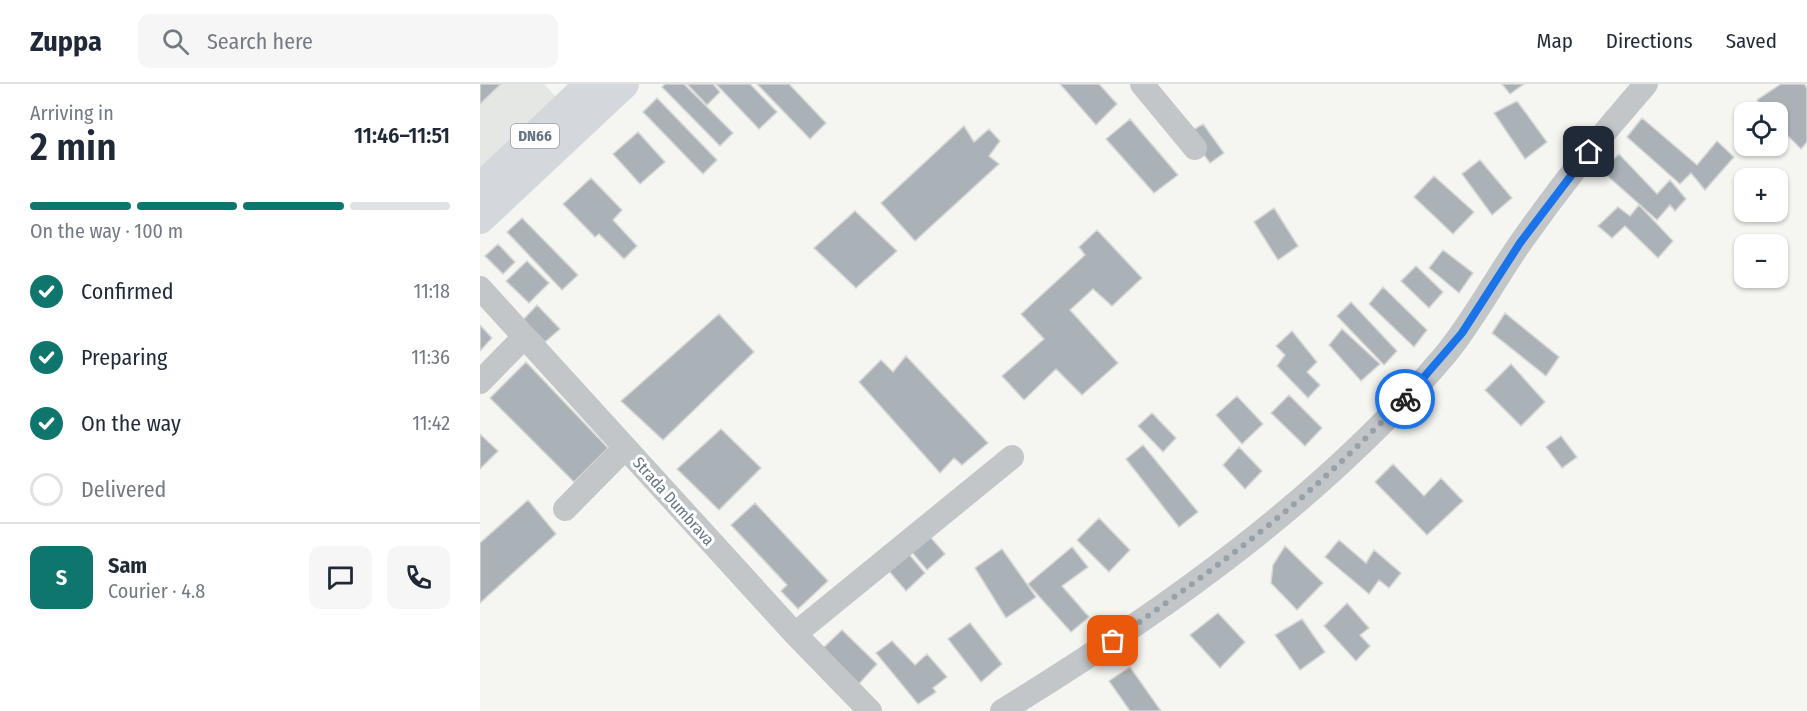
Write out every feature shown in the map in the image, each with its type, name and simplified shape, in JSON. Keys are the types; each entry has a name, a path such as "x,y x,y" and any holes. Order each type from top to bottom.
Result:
{"main road":[{"name":"DN66","path":"480,188 590,84"},
{"path":"480,219 624,84"}],"street":[{"path":"1142,84 1196,148"},
{"path":"1002,711 1094,654 1186,589 1282,514 1349,454 1446,354 1564,183 1646,84"},
{"name":"Strada Dumbrava","path":"480,288 795,634 870,711"},
{"path":"480,382 524,337"},
{"path":"565,509 625,448"},
{"path":"795,634 1012,457"}],"shaded area":[{"path":"480,84 544,84 556,97 480,171"}],"building":[{"path":"480,84 501,84 480,104"},
{"path":"665,84 684,84 733,133 720,146 662,87"},
{"path":"687,84 713,84 720,92 707,105"},
{"path":"716,84 750,84 777,112 759,129"},
{"path":"757,84 789,84 826,123 810,139"},
{"path":"1060,84 1099,84 1117,104 1096,125"},
{"path":"1502,84 1524,84 1510,94"},
{"path":"1781,84 1804,84 1807,88 1807,142 1801,149 1788,136 1788,102 1758,102 1757,100"},
{"path":"657,98 717,160 703,174 643,112"},
{"path":"1517,101 1547,142 1525,159 1494,113"},
{"path":"1642,118 1697,165 1717,141 1734,157 1705,190 1691,173 1680,184 1627,137"},
{"path":"1130,119 1178,175 1154,193 1106,139"},
{"path":"1203,124 1224,153 1210,163 1188,133"},
{"path":"964,126 974,142 989,129 1000,141 989,156 999,164 915,241 881,203"},
{"path":"638,132 665,162 640,184 613,154"},
{"path":"1619,154 1657,194 1670,180 1686,199 1675,211 1670,205 1657,220 1602,171"},
{"path":"1480,160 1512,198 1492,215 1462,174"},
{"path":"1434,176 1474,212 1453,234 1414,197"},
{"path":"591,178 622,210 613,220 637,246 624,259 599,234 595,237 563,204"},
{"path":"1639,205 1673,241 1658,258 1625,226 1612,238 1598,226 1618,207 1630,216"},
{"path":"1274,208 1298,246 1278,260 1254,222"},
{"path":"855,211 897,251 856,288 814,248"},
{"path":"522,218 578,275 562,290 507,232"},
{"path":"1097,230 1142,278 1112,306 1093,289 1070,310 1118,363 1082,395 1056,369 1024,400 1002,376 1044,339 1021,314 1085,255 1079,247"},
{"path":"498,244 515,262 503,274 485,256"},
{"path":"1443,250 1473,273 1459,293 1429,268"},
{"path":"527,261 549,283 529,303 506,281"},
{"path":"1416,266 1443,292 1429,308 1401,281"},
{"path":"1383,287 1427,330 1414,347 1369,304"},
{"path":"1351,302 1397,351 1384,365 1337,316"},
{"path":"537,305 560,329 545,342 523,320"},
{"path":"1505,313 1559,357 1546,376 1492,333"},
{"path":"719,314 754,352 663,440 621,401"},
{"path":"480,325 492,338 480,351"},
{"path":"1342,329 1380,364 1361,381 1329,345"},
{"path":"1292,331 1317,362 1307,372 1320,385 1308,398 1277,366 1285,355 1276,346"},
{"path":"906,356 988,443 962,465 954,458 940,473 859,382 881,360 893,372"},
{"path":"526,362 608,448 574,482 490,398"},
{"path":"1511,364 1545,402 1521,426 1485,390"},
{"path":"1289,395 1322,428 1305,446 1271,413"},
{"path":"1237,396 1263,424 1242,444 1216,415"},
{"path":"1152,413 1176,438 1163,452 1138,426"},
{"path":"721,429 761,468 719,510 677,469"},
{"path":"480,434 498,451 480,469"},
{"path":"1561,436 1577,457 1562,468 1546,447"},
{"path":"1143,445 1198,512 1179,527 1126,459"},
{"path":"1239,447 1262,471 1245,489 1223,465"},
{"path":"1393,464 1424,496 1441,478 1463,501 1427,535 1375,482"},
{"path":"528,500 556,534 480,603 480,543"},
{"path":"755,503 828,581 798,609 781,591 787,585 731,525"},
{"path":"1099,518 1130,550 1109,572 1077,540"},
{"path":"920,525 945,554 927,570 900,538"},
{"path":"1339,540 1366,563 1374,550 1401,573 1389,588 1379,580 1369,594 1325,557"},
{"path":"902,546 925,573 906,591 883,564"},
{"path":"1285,546 1323,583 1297,610 1271,583 1273,565"},
{"path":"1072,547 1088,567 1062,586 1089,617 1071,632 1028,584"},
{"path":"1002,549 1036,597 1006,618 975,568"},
{"path":"1347,603 1369,628 1360,635 1370,646 1356,661 1324,626"},
{"path":"1218,613 1245,642 1220,668 1190,635"},
{"path":"1302,619 1325,652 1300,670 1275,635"},
{"path":"970,623 1002,664 981,682 948,639"},
{"path":"842,630 877,664 856,687 821,650"},
{"path":"892,641 915,665 927,654 947,677 933,688 936,692 918,704 876,653"},
{"path":"1130,667 1161,711 1130,711 1109,681"}],"way so far":[{"path":"1113,641 1186,589 1282,514 1349,454 1405,399"}],"route":[{"path":"1405,399 1462,333 1520,243 1589,152"}]}
